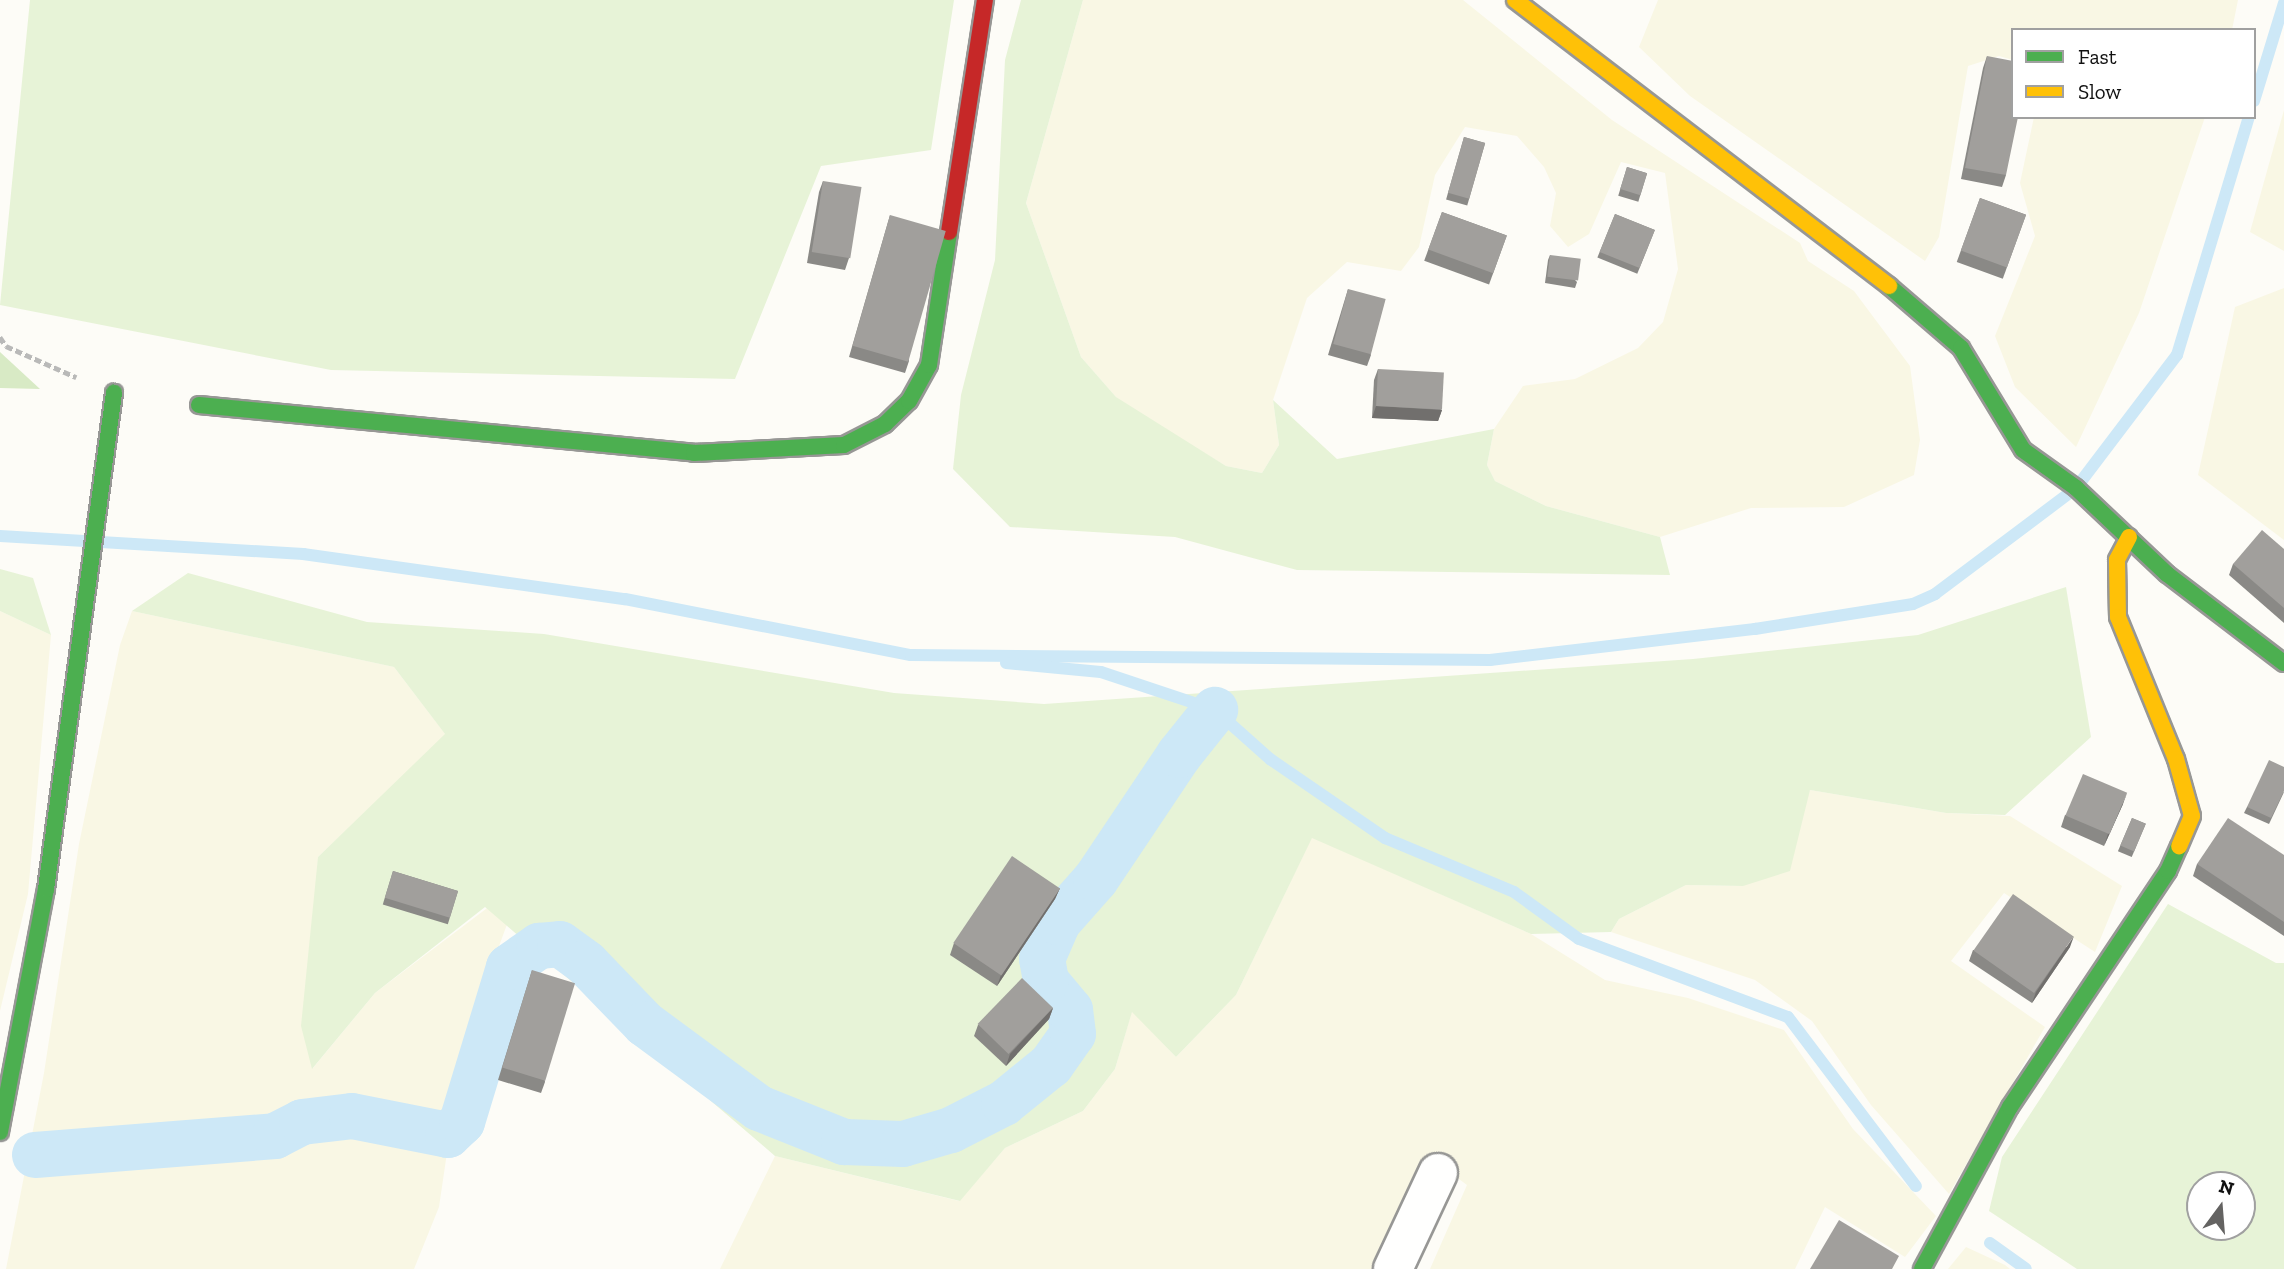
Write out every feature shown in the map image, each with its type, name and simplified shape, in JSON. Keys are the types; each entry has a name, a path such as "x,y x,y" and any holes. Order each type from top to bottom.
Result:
{"street":[{"path":"199,405 694,453 844,445 885,424 909,401 929,365 985,0"},
{"path":"1515,0 1856,257 1961,348 2022,450 2076,488 2167,574 2284,663"},
{"path":"0,1132 46,889 87,615 114,393"},
{"path":"1922,1269 2010,1107 2168,871 2192,816 2176,759 2118,617 2117,559 2129,537"},
{"path":"1393,1269 1438,1173"}],"shaded area":[{"path":"1083,0 1463,0 1612,120 1800,243 1808,261 1854,291 1910,366 1920,440 1914,475 1844,507 1751,508 1660,537 1546,506 1495,481 1487,465 1494,429 1523,386 1575,379 1638,348 1663,322 1678,269 1665,173 1621,162 1589,234 1568,247 1550,226 1556,193 1544,167 1517,136 1465,127 1435,175 1419,247 1401,271 1347,262 1307,298 1273,400 1279,445 1262,473 1226,466 1122,404 1081,357 1026,203"},
{"path":"1658,0 2238,0 2232,28 2011,28 2011,59 1999,56 1968,66 1939,237 1925,261 1690,96 1639,47"},
{"path":"2284,110 2284,251 2250,232"},
{"path":"2034,119 2204,119 2139,313 2076,447 2015,387 1995,336 2035,236 2020,183"},
{"path":"2284,288 2284,540 2198,475 2235,307"},
{"path":"0,611 51,635 28,894 0,1011"},
{"path":"132,611 394,667 446,735 318,857 313,1068 375,993 523,881 463,1044 439,1207 414,1269 6,1269 44,1073 79,844 120,645"},
{"path":"1810,790 1946,813 2010,816 2122,886 2095,952 2004,893 1951,961 2045,1027 1949,1194 1871,1105 1812,1021 1755,980 1611,932 1619,919 1686,885 1743,886"},
{"path":"1312,837 1531,934 1605,980 1688,998 1784,1030 1853,1129 1936,1216 1905,1257 1825,1207 1795,1269 1430,1269 1467,1185 1428,1156 1373,1269 720,1269 775,1156 959,1201 1005,1148 1083,1111 1115,1069 1132,1011 1176,1057 1236,995"},
{"path":"1966,1247 2005,1265 2010,1269 1948,1269"}],"green space":[{"path":"30,0 954,0 931,150 821,166 735,379 331,370 0,305"},
{"path":"1021,0 1083,0 1026,203 1081,357 1116,397 1226,466 1262,473 1279,445 1273,400 1337,459 1494,429 1487,465 1495,481 1546,506 1660,537 1670,575 1297,570 1175,537 1010,527 953,469 961,395 995,260 1005,60"},
{"path":"0,352 40,389 0,388"},
{"path":"0,569 33,578 51,635 0,611"},
{"path":"188,573 367,622 544,634 894,693 1044,704 1693,659 1918,635 2066,587 2091,737 2005,815 1946,813 1810,790 1790,871 1743,886 1686,885 1619,919 1611,932 1531,934 1312,838 1236,995 1176,1057 1132,1012 1115,1069 1083,1111 1005,1148 960,1201 775,1156 485,907 375,993 312,1069 301,1026 318,857 445,734 394,667 132,611"},
{"path":"2168,904 2276,963 2284,963 2284,1269 2077,1269 1989,1211 2002,1157"}],"building":[{"path":"1987,56 2011,61 2011,119 2018,119 2006,175 1965,168"},
{"path":"1464,137 1485,143 1469,199 1448,193"},
{"path":"1627,167 1647,173 1640,195 1620,189"},
{"path":"823,181 862,187 850,258 812,252"},
{"path":"1980,198 2026,215 2007,267 1961,251"},
{"path":"1442,212 1507,236 1493,273 1428,250"},
{"path":"1615,214 1655,230 1640,268 1600,252"},
{"path":"890,215 946,231 908,362 853,346"},
{"path":"1550,255 1581,259 1578,281 1547,277"},
{"path":"1348,289 1386,299 1371,354 1333,344"},
{"path":"1378,369 1444,372 1442,409 1376,406"},
{"path":"2262,530 2284,549 2284,608 2233,564"},
{"path":"2269,760 2284,767 2284,791 2271,818 2247,807"},
{"path":"2083,774 2127,793 2110,834 2065,815"},
{"path":"2132,818 2146,824 2134,851 2120,846"},
{"path":"2228,818 2284,855 2284,922 2197,864"},
{"path":"1012,856 1060,888 1001,975 953,943"},
{"path":"393,871 458,891 450,918 385,898"},
{"path":"2013,894 2074,936 2034,993 1973,951"},
{"path":"532,970 575,983 545,1081 502,1068"},
{"path":"1022,978 1053,1008 1008,1054 978,1024"},
{"path":"1839,1220 1899,1256 1892,1269 1810,1269"}],"waterway":[{"path":"2256,94 2284,3"},
{"path":"0,536 303,554 625,599 911,655 1490,660 1755,629 1913,604 1935,594 2076,488 2177,355 2248,119"},
{"path":"1006,663 1101,672 1215,710 1270,759 1385,838 1514,892 1579,939 1788,1017 1916,1186"},
{"path":"35,1155 275,1136 302,1122 352,1116 448,1135 462,1122 509,967 539,946 560,944 586,963 645,1024 759,1108 844,1142 903,1144 951,1130 1004,1103 1051,1065 1073,1034 1070,1010 1046,981 1042,959 1058,922 1096,879 1179,755 1215,710"},
{"path":"1990,1243 2026,1269"}],"traffic: fast":[{"path":"199,405 694,453 844,445 885,424 909,401 929,365 949,232"},
{"path":"1889,286 1961,348 2023,450 2076,488 2167,574 2284,663"},
{"path":"0,1132 46,889 114,393"},
{"path":"1922,1269 2010,1107 2168,871 2179,846"}],"traffic: slow":[{"path":"1515,0 1889,286"},
{"path":"2129,537 2117,560 2118,617 2176,759 2192,816 2179,846"}],"traffic: jam":[{"path":"949,232 985,0"}]}
